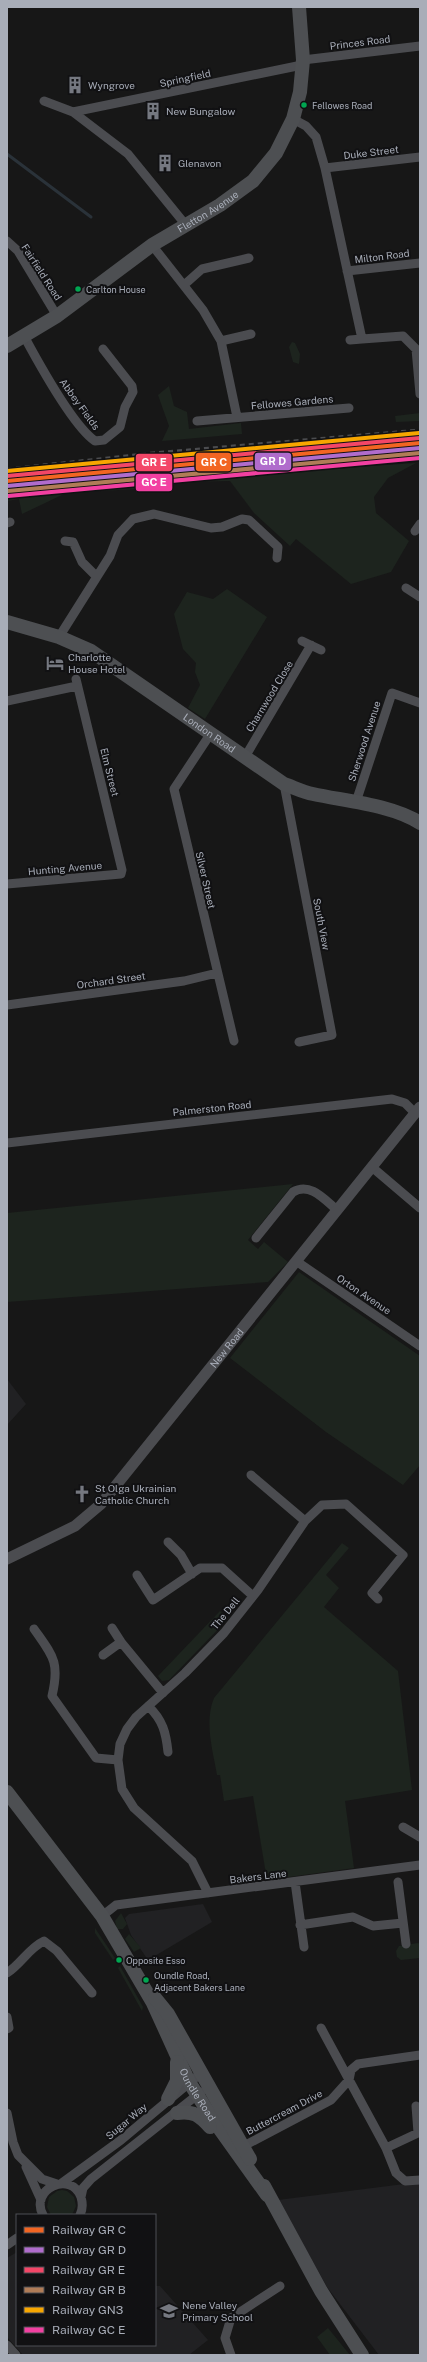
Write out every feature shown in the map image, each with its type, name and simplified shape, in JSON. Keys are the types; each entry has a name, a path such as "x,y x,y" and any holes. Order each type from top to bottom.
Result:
{"main road":[{"name":"Fletton Avenue","path":"7,346 57,316 152,245 185,224 220,205 253,181 276,153 293,120 300,92 302,62 299,7"},
{"name":"London Road","path":"7,622 60,637 91,651 284,784 312,794 356,802 412,817 420,823"},
{"name":"Oundle Road","path":"7,1792 102,1916 143,1985 189,2082 198,2096 240,2148"},
{"name":"Oundle Road","path":"143,1985 168,2014 240,2148 320,2291 362,2355"},
{"path":"168,2099 178,2073 176,2055"},
{"path":"177,2113 190,2111 199,2114 267,2195"}],"street":[{"name":"Princes Road","path":"302,62 420,46"},
{"name":"Springfield","path":"73,112 302,62"},
{"path":"44,101 73,112 128,154 185,224"},
{"path":"293,120 306,126 316,137 325,168 362,339"},
{"name":"Duke Street","path":"325,168 420,157"},
{"name":"Fairfield Road","path":"7,241 18,251 57,316"},
{"path":"152,245 203,310 221,341 237,417"},
{"path":"184,285 197,272 218,260 249,258"},
{"name":"Milton Road","path":"347,271 420,263"},
{"path":"221,341 251,334"},
{"name":"Abbey Fields","path":"24,336 80,426 95,441 104,440 120,427 125,408 133,392 132,386 103,349"},
{"path":"350,340 403,336 416,349 420,394"},
{"name":"Fellowes Gardens","path":"197,421 349,408"},
{"path":"60,637 96,576 110,556 118,535 125,525 133,519 154,514 211,528 222,527 242,519 249,520 278,546 277,558"},
{"path":"72,540 82,562 96,576"},
{"path":"406,588 420,597"},
{"path":"302,641 321,650"},
{"name":"Charnwood Close","path":"245,757 311,645"},
{"name":"Elm Street","path":"7,701 77,682 122,870"},
{"name":"Sherwood Avenue","path":"356,802 392,693 420,703"},
{"name":"Silver Street","path":"211,733 174,789 234,1041"},
{"name":"South View","path":"284,784 332,1035 299,1042"},
{"name":"Hunting Avenue","path":"7,884 121,874 122,870"},
{"name":"Orchard Street","path":"7,1005 184,981 217,973"},
{"name":"Palmerston Road","path":"7,1143 392,1098 418,1109"},
{"name":"New Road","path":"7,1559 75,1526 101,1504 337,1210 373,1168 418,1109"},
{"path":"373,1168 420,1208"},
{"path":"256,1238 293,1192 298,1189 310,1189 337,1210"},
{"name":"Orton Avenue","path":"296,1261 420,1346"},
{"path":"251,1475 305,1521"},
{"name":"The Dell","path":"208,1893 192,1861 134,1808 122,1789 118,1760 120,1744 126,1729 224,1632 253,1596 305,1521 322,1505 346,1504 403,1555 372,1593 378,1599"},
{"path":"168,1542 180,1555 192,1574"},
{"path":"137,1575 153,1600 200,1568 222,1568 253,1596"},
{"path":"112,1628 121,1642 163,1693"},
{"path":"34,1629 54,1658 57,1676 52,1696 96,1758 118,1760"},
{"path":"103,1655 121,1642"},
{"path":"148,1706 158,1715 165,1730 168,1752"},
{"path":"403,1826 420,1837"},
{"name":"Bakers Lane","path":"102,1916 116,1905 420,1865"},
{"path":"295,1882 304,1947"},
{"path":"398,1882 406,1944"},
{"path":"300,1925 353,1917 373,1926 403,1923"},
{"path":"7,1973 17,1966 36,1945 44,1941 57,1951 92,1993"},
{"path":"7,2017 9,2028 7,2030"},
{"path":"321,2028 386,2148 396,2173 405,2182 420,2180"},
{"name":"Buttercream Drive","path":"240,2148 331,2100 349,2080 351,2070 358,2064 420,2055"},
{"name":"Sugar Way","path":"41,2200 46,2190 59,2184 121,2140 168,2099 201,2073"},
{"path":"81,2197 83,2188 91,2179 177,2113 208,2086"},
{"path":"386,2148 418,2133 416,2106"},
{"path":"7,2113 13,2142 18,2155 42,2179 73,2187 81,2197 83,2205 80,2214"},
{"path":"24,2162 41,2200 42,2214"},
{"path":"7,2245 16,2239"},
{"path":"231,2355 225,2338 231,2318 280,2286"},
{"path":"7,2345 16,2355"}],"shaded area":[{"path":"292,342 295,343 300,354 299,364 293,362 289,347"},
{"path":"169,386 174,406 187,412 189,429 241,423 242,434 162,441 169,426 158,395"},
{"path":"420,413 420,421 396,422 395,416"},
{"path":"416,463 388,478 374,497 376,513 409,541 391,572 351,584 296,539 290,546 254,513 230,481 174,482 171,487 66,493 22,514 19,499 7,501 7,493 55,487"},
{"path":"227,589 267,617 205,719 188,708 200,685 195,672 196,663 183,649 174,614 187,592 213,599"},
{"path":"293,1184 248,1240 258,1249 264,1242 288,1262 268,1282 7,1302 7,1213"},
{"path":"299,1272 420,1356 420,1465 403,1485 326,1432 230,1358"},
{"path":"7,1379 26,1404 7,1425"},
{"path":"342,1543 349,1548 326,1575 339,1588 324,1607 398,1671 412,1790 345,1801 354,1868 267,1880 253,1796 224,1801 220,1775 217,1775 210,1736 211,1707 214,1698"},
{"path":"220,1611 228,1619 169,1680 162,1681 158,1676"},
{"path":"203,1904 212,1922 148,1960 131,1935 125,1918 129,1914"},
{"path":"121,1913 127,1924 123,1929 117,1929 115,1921"},
{"path":"95,1928 115,1958 113,1960 95,1933"},
{"path":"129,1934 141,1948 134,1952 125,1939"},
{"path":"420,1944 420,1958 401,1960 397,1957 396,1951 399,1946"},
{"path":"120,1966 143,2007 142,2011 118,1968"},
{"path":"420,2182 420,2355 379,2355 327,2287 278,2200"},
{"path":"57,2191 67,2191 74,2197 76,2206 72,2214 50,2214 47,2207 49,2197"},
{"name":"Nene Valley Primary School","path":"16,2253 16,2346 156,2346 156,2286 160,2286 208,2340 189,2355 23,2355 7,2337 7,2258"},
{"path":"328,2328 350,2355 330,2355 317,2337"}],"waterway":[{"path":"7,154 91,217"}],"railway":[{"path":"7,469 153,453 420,430"},
{"path":"7,489 110,476 213,466 420,450"}],"transit line":[{"path":"7,476 420,438"},
{"path":"7,481 420,443"},
{"path":"7,486 420,448"},
{"path":"8,491 420,453"},
{"path":"8,496 420,458"}],"rail line":[{"name":"GN3","path":"7,471 419,433"}],"place":[{"name":"Wyngrove","path":"75,85"},
{"name":"Fellowes Road","path":"304,105"},
{"name":"New Bungalow","path":"153,111"},
{"name":"Glenavon","path":"165,163"},
{"name":"Carlton House","path":"78,289"},
{"name":"Charlotte House Hotel","path":"55,663"},
{"name":"St Olga Ukrainian Catholic Church","path":"82,1494"},
{"name":"Opposite Esso","path":"119,1960"},
{"name":"Oundle Road, Adjacent Bakers Lane","path":"146,1980"},
{"name":"Nene Valley Primary School","path":"169,2311"}]}
